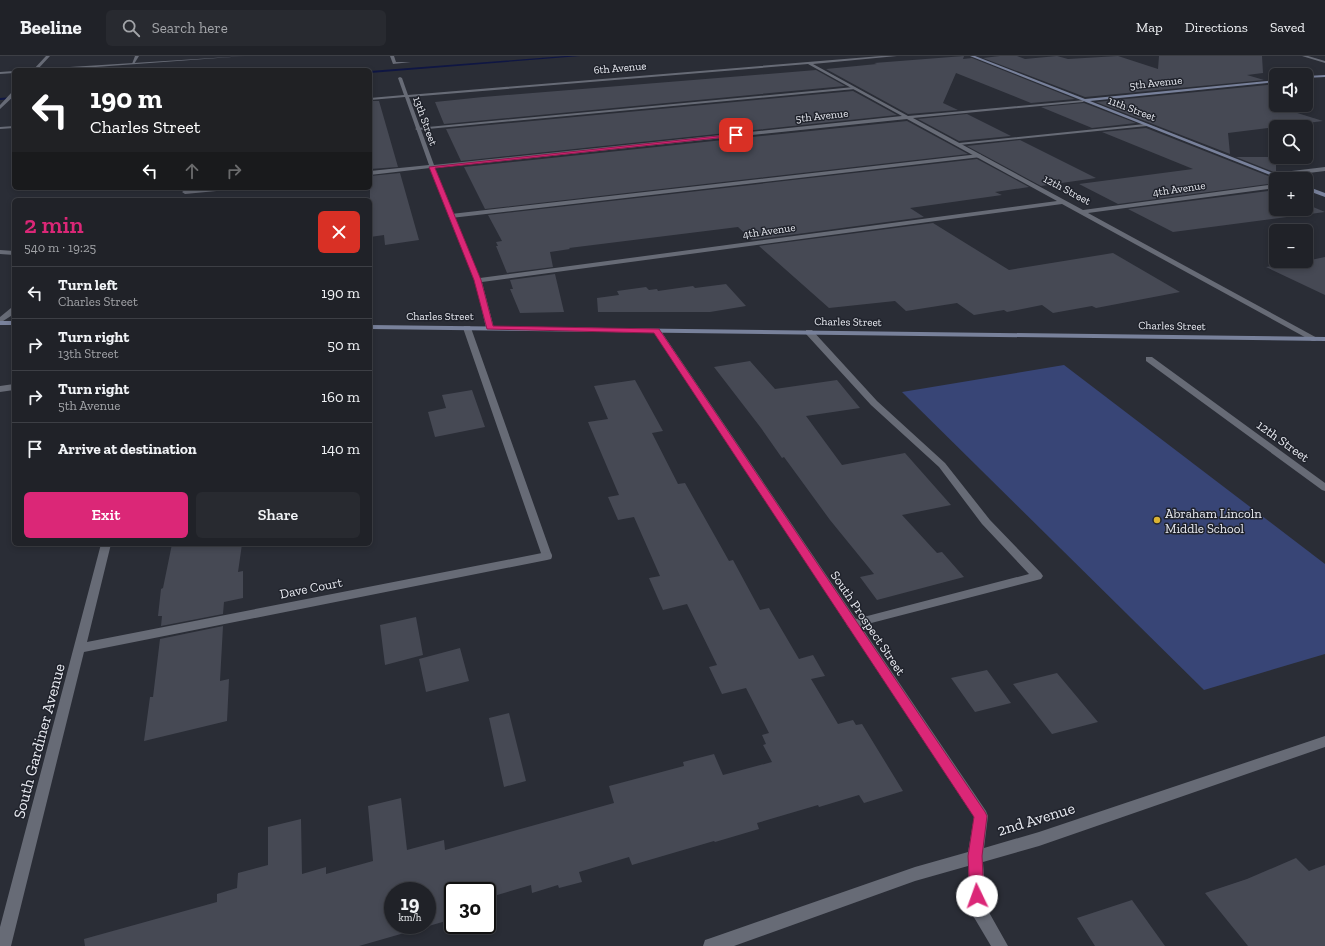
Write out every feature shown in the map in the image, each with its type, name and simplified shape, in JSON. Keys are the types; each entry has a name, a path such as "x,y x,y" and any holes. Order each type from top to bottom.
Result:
{"main road":[{"name":"11th Street","path":"972,56 1083,101 1269,173"},
{"path":"1313,77 1325,76"},
{"name":"5th Avenue","path":"1083,101 1269,82"},
{"path":"1313,191 1325,195"},
{"path":"0,322 12,323"},
{"name":"Charles Street","path":"372,327 1325,339"}],"street":[{"path":"38,68 48,56"},
{"path":"133,64 137,56"},
{"path":"68,68 243,56"},
{"path":"392,56 394,63 409,62"},
{"name":"6th Avenue","path":"372,99 895,56"},
{"path":"1304,56 1325,62"},
{"name":"12th Street","path":"808,63 1315,339"},
{"path":"0,72 12,72"},
{"name":"13th Street","path":"400,78 417,129 478,280 490,328"},
{"path":"417,129 854,88"},
{"path":"0,108 12,94"},
{"name":"5th Avenue","path":"372,173 909,117 1083,101"},
{"path":"959,144 1145,125"},
{"path":"0,128 12,127"},
{"path":"451,216 980,156"},
{"path":"1300,172 1325,169"},
{"name":"4th Avenue","path":"1084,212 1269,187"},
{"name":"4th Avenue","path":"478,280 1063,202"},
{"path":"0,252 12,253"},
{"path":"0,322 12,312"},
{"name":"Dave Court","path":"80,648 547,556 467,328"},
{"name":"South Prospect Street","path":"656,331 981,816 975,856 978,909 1000,946"},
{"path":"808,332 874,403 942,465 986,522 1037,576 852,624"},
{"name":"12th Street","path":"1149,359 1325,488"},
{"path":"0,389 12,387"},
{"name":"South Gardiner Avenue","path":"3,946 106,546"},
{"name":"2nd Avenue","path":"711,946 915,874 1039,839 1325,740"}],"shaded area":[{"path":"1064,365 1325,564 1325,654 1204,690 902,392"}],"building":[{"path":"964,56 963,59 972,58 1075,99 1031,103 956,73 943,103 958,110 908,114 826,69 877,64 874,63"},
{"path":"1017,56 1025,59 1057,56 1068,59 1118,56 1158,69 1159,56 1262,56 1263,73 1247,75 1264,80 1085,97 983,58"},
{"path":"816,70 845,86 444,124 435,102 483,97"},
{"path":"1269,85 1269,112 1294,112 1323,121 1313,122 1313,120 1269,120 1269,128 1228,133 1230,154 1096,102"},
{"path":"853,91 897,115 461,161 446,129"},
{"path":"372,101 379,101 398,167 372,169"},
{"path":"1084,103 1136,123 1092,128 1041,107"},
{"path":"967,114 1011,136 959,141 918,119"},
{"path":"907,121 968,154 485,209 464,167"},
{"path":"1146,128 1269,176 1269,184 1118,204 1079,184 1193,169 1102,132"},
{"path":"1020,140 1096,178 1041,186 967,146"},
{"path":"1236,157 1269,157 1269,164 1276,164 1276,171 1274,172"},
{"path":"977,159 1029,187 995,192 1002,195 910,208 924,217 752,240 738,227 569,248 570,249 550,252 553,267 507,273 496,246 498,246 496,242 502,241 488,215"},
{"path":"400,173 419,240 385,245 384,235 372,237 372,198 370,198 370,190 372,190 372,176"},
{"path":"1269,191 1269,216 1295,216 1173,232 1128,209"},
{"path":"1313,207 1325,212 1313,214"},
{"path":"933,223 1009,270 1113,253 1180,292 1096,308 1092,306 1053,313 1042,305 1007,312 1004,310 974,315 957,303 906,311 895,301 829,308 759,246"},
{"path":"1325,257 1325,295 1266,267 1313,268 1313,260"},
{"path":"555,274 564,312 520,313 510,289 513,289 510,280"},
{"path":"726,284 746,306 710,312 598,312 597,298 619,295 617,291 646,287 649,290 657,289 658,291 693,286 695,288"},
{"path":"750,361 775,389 837,380 860,408 806,416 842,465 905,453 951,505 902,515 937,553 942,552 964,577 877,600 860,577 874,574 830,520 784,457 782,458 714,367"},
{"path":"635,380 663,431 652,433 678,484 685,483 729,561 733,560 760,610 769,608 799,659 813,655 825,676 811,679 838,724 853,720 856,725 862,724 903,791 864,803 859,795 819,807 818,805 757,823 759,829 632,865 629,857 579,872 582,882 559,888 558,885 532,893 531,885 496,895 496,882 444,882 444,922 436,924 436,882 384,882 384,934 401,934 359,946 85,946 84,939 217,902 217,894 237,888 238,873 268,865 268,827 301,819 302,874 326,867 326,874 373,861 368,806 401,798 407,850 444,840 445,850 614,803 609,786 684,766 683,762 714,754 723,775 772,762 763,745 766,744 762,735 769,733 746,688 722,694 709,667 717,665 687,604 663,610 649,578 660,576 634,517 618,520 608,497 619,495 588,422 608,419 594,386"},
{"path":"472,390 485,427 435,437 428,412 446,408 442,395"},
{"path":"172,546 242,546 238,572 243,571 243,598 224,602 223,614 161,626 162,616 158,616 161,589 163,588"},
{"path":"416,617 423,655 385,665 380,625"},
{"path":"223,626 220,681 229,679 227,721 144,741 150,697 153,697 160,639"},
{"path":"460,648 469,681 426,692 419,659"},
{"path":"987,670 1011,703 975,712 951,678"},
{"path":"1057,673 1098,722 1052,734 1013,684"},
{"path":"509,713 526,781 504,787 489,718"},
{"path":"1296,858 1309,871 1325,865 1325,946 1248,946 1205,893 1247,879"},
{"path":"1132,900 1165,946 1095,946 1077,918"}],"waterway":[{"path":"372,72 578,56"},
{"path":"0,99 12,98"}],"place":[{"name":"Abraham Lincoln Middle School","path":"1157,520"}],"route":[{"path":"736,135 432,167 478,280 490,328 656,331 981,816 975,856 977,896"}]}
